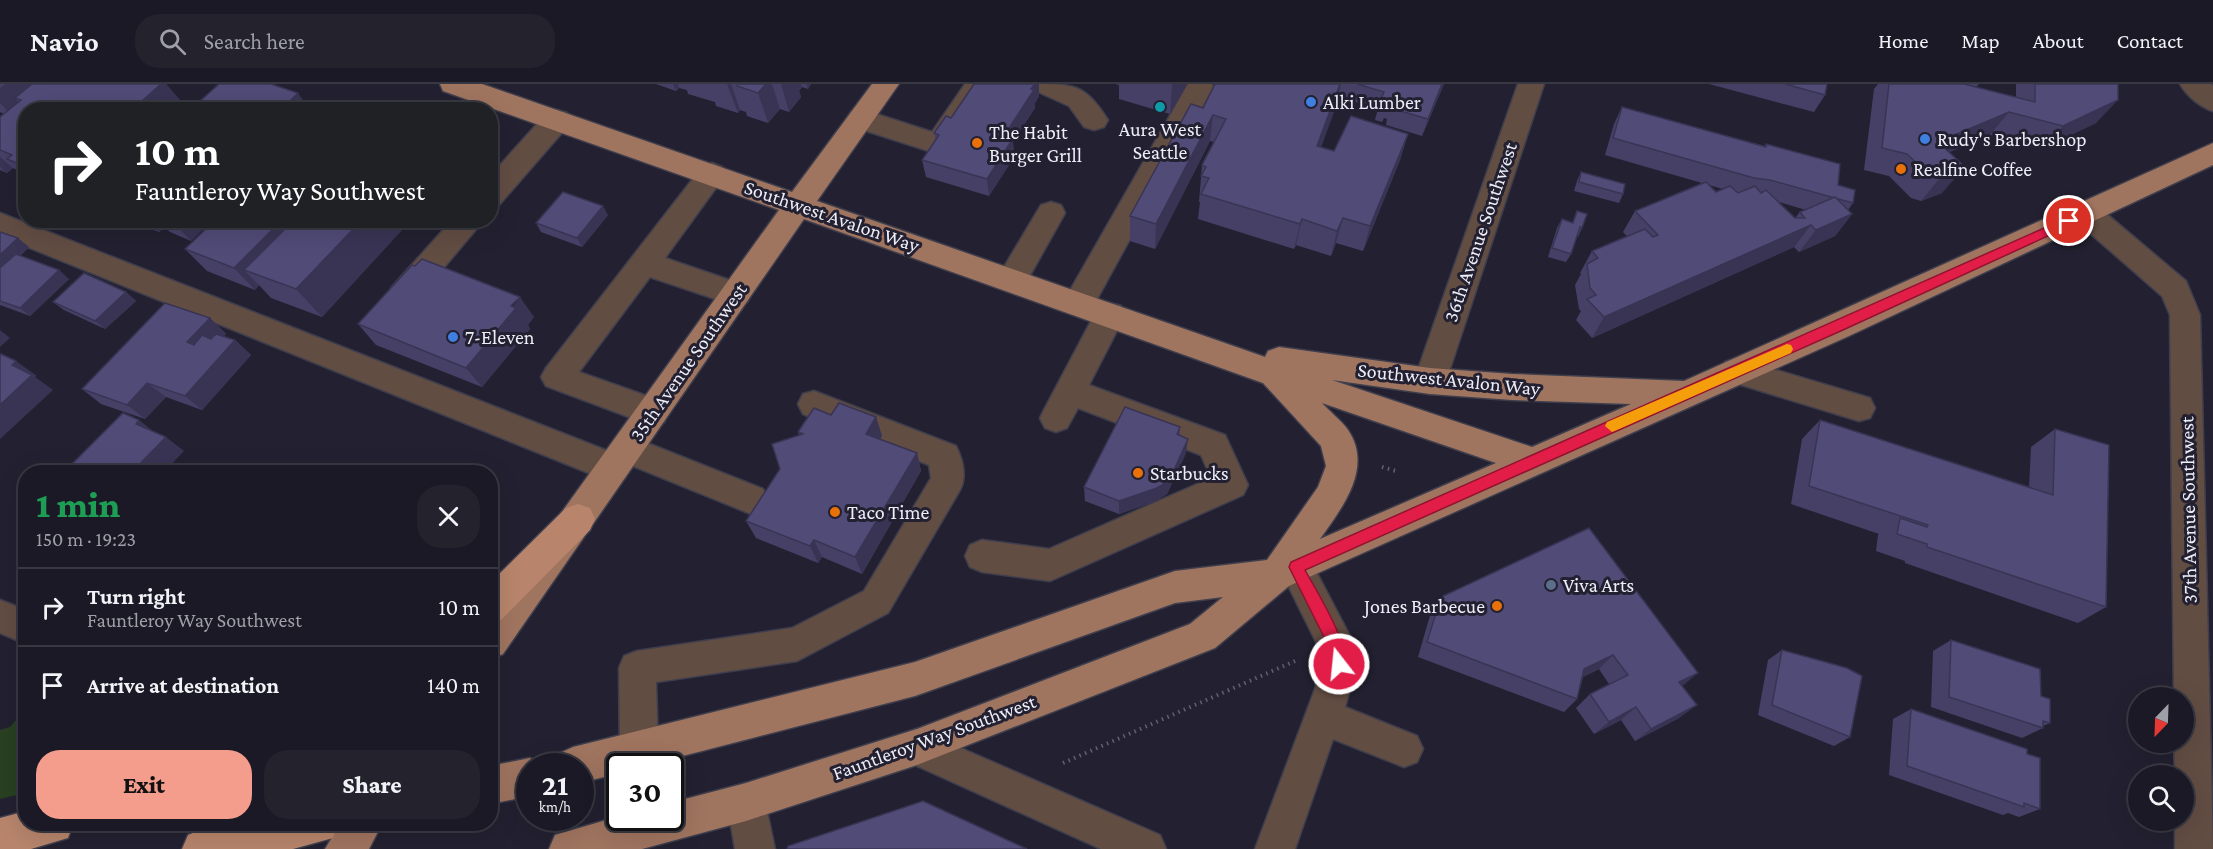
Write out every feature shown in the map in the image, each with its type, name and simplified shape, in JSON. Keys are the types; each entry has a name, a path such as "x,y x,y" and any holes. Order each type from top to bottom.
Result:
{"highway":[{"path":"498,599 578,519"},
{"path":"0,837 25,831"},
{"path":"202,849 286,831"}],"main road":[{"name":"Southwest Avalon Way","path":"453,84 1384,412 1532,461"},
{"name":"35th Avenue Southwest","path":"498,631 886,84"},
{"name":"Fauntleroy Way Southwest","path":"569,849 746,802 917,747 1202,636 1286,571 1690,393 2213,153"},
{"name":"Southwest Avalon Way","path":"1210,350 1430,381 1512,387 1690,393"},
{"path":"1271,371 1336,440 1342,466 1332,494 1286,571"},
{"path":"1384,412 1430,381"},
{"name":"Fauntleroy Way Southwest","path":"594,761 915,679 1175,587 1286,571"},
{"path":"498,783 516,780"},
{"path":"345,849 358,831"}],"street":[{"path":"861,119 938,144 978,84"},
{"path":"1046,84 1079,99 1094,120"},
{"name":"36th Avenue Southwest","path":"1430,381 1530,84"},
{"path":"2193,84 2213,101"},
{"path":"1079,303 1200,87"},
{"path":"498,187 557,120"},
{"path":"653,412 557,377 712,174"},
{"path":"1012,280 1051,213"},
{"name":"37th Avenue Southwest","path":"2086,213 2175,289 2184,315 2195,849"},
{"path":"0,224 620,459 751,499"},
{"path":"387,313 463,228"},
{"path":"645,263 736,294"},
{"path":"982,556 1050,565 1231,485 1213,445 1063,404 1110,315"},
{"path":"1736,371 1859,408"},
{"path":"639,750 637,668 798,644 876,602 948,480 944,456 814,404"},
{"path":"1275,849 1323,717 1339,664 1336,645 1286,571"},
{"path":"1323,717 1404,749"},
{"path":"917,747 1146,849"},
{"path":"746,802 755,849"}],"path":[{"path":"1063,764 1304,657"}],"green space":[{"path":"18,718 18,795 0,799 0,730 10,727"}],"building":[{"path":"32,84 161,84 141,102 19,102 21,100 15,98"},
{"path":"219,84 271,84 298,93 289,102 199,102"},
{"path":"738,84 766,84 758,93 737,86"},
{"name":"The Habit Burger Grill","path":"974,84 1035,84 1031,89 1034,90 1003,137 1012,140 987,179 922,160 939,135 934,133 946,116 951,118"},
{"path":"1215,84 1340,84 1317,146 1334,151 1351,116 1408,134 1370,226 1343,218 1337,231 1302,219 1300,224 1201,194 1209,178 1201,176 1206,167 1202,165 1226,119 1213,115 1156,224 1130,216 1191,104 1203,108"},
{"path":"1357,84 1442,84 1428,119 1390,108 1393,102 1388,101 1386,105 1379,103 1384,92"},
{"path":"1785,84 1827,84 1825,95"},
{"path":"1889,84 1964,84 2035,102 2035,84 2118,84 2118,100 2063,126 2009,112 1938,142 1962,164 1962,170 1940,178 1930,176 1907,154 1882,148"},
{"path":"18,102 18,164 7,159 12,155 0,150 0,117"},
{"path":"1622,107 1766,147 1766,144 1840,164 1838,185 1855,190 1853,203 1613,138"},
{"path":"1581,172 1625,184 1623,194 1579,182"},
{"path":"1706,182 1716,192 1730,186 1738,193 1755,186 1761,193 1766,190 1795,218 1805,218 1800,212 1835,197 1852,214 1816,230 1811,225 1604,317 1587,299 1596,295 1590,288 1587,264 1598,258 1592,251 1645,229 1653,237 1658,235 1635,211"},
{"path":"563,192 603,206 577,238 536,223"},
{"path":"1577,211 1587,214 1571,254 1552,248 1562,219 1573,223"},
{"path":"207,228 274,228 234,268 185,249"},
{"path":"286,228 354,228 296,289 244,270"},
{"path":"0,232 18,238 0,255"},
{"path":"16,254 59,270 20,308 0,301 0,268"},
{"name":"7-Eleven","path":"422,259 520,297 511,306 516,308 466,368 358,324 412,265 415,266"},
{"path":"84,273 126,292 95,321 53,302"},
{"path":"165,303 210,318 187,342 194,345 202,335 211,339 216,334 235,340 185,396 147,383 127,405 82,389"},
{"path":"1,354 16,361 12,365 32,375 0,405 0,356"},
{"name":"Taco Time","path":"839,403 876,417 866,434 917,453 855,557 814,540 810,546 746,521 780,469 772,444 803,434 798,432 814,408 831,415"},
{"name":"Starbucks","path":"1125,407 1180,427 1177,434 1188,439 1169,481 1157,488 1119,501 1084,487"},
{"path":"123,413 139,420 136,424 166,437 139,465 71,465"},
{"path":"1820,420 2053,495 2055,429 2109,445 2106,607 1927,547 1927,544 1897,534 1900,518 1927,527 1928,525 1809,486"},
{"path":"1589,528 1698,673 1679,682 1697,705 1651,729 1636,707 1609,722 1590,694 1628,675 1613,655 1584,669 1577,699 1427,642 1441,597"},
{"path":"1951,640 2040,669 2041,696 2050,699 2050,723 2043,721 2043,728 1949,697"},
{"path":"1782,650 1847,668 1862,676 1850,737 1772,705"},
{"path":"1911,709 2027,749 2027,754 2040,758 2040,809 2024,803 2024,807 1907,766"},
{"path":"923,801 1027,849 787,849 788,846"}],"slow traffic":[{"path":"1612,426 1787,349"}],"place":[{"name":"Alki Lumber","path":"1311,102"},
{"name":"Aura West Seattle","path":"1160,107"},
{"name":"Rudy's Barbershop","path":"1925,139"},
{"name":"The Habit Burger Grill","path":"977,143"},
{"name":"Realfine Coffee","path":"1901,169"},
{"name":"7-Eleven","path":"453,337"},
{"name":"Starbucks","path":"1138,473"},
{"name":"Taco Time","path":"835,512"},
{"name":"Viva Arts","path":"1551,585"},
{"name":"Jones Barbecue","path":"1497,606"}],"route":[{"path":"1339,664 1336,645 1296,567 1838,327 2069,221"}]}
